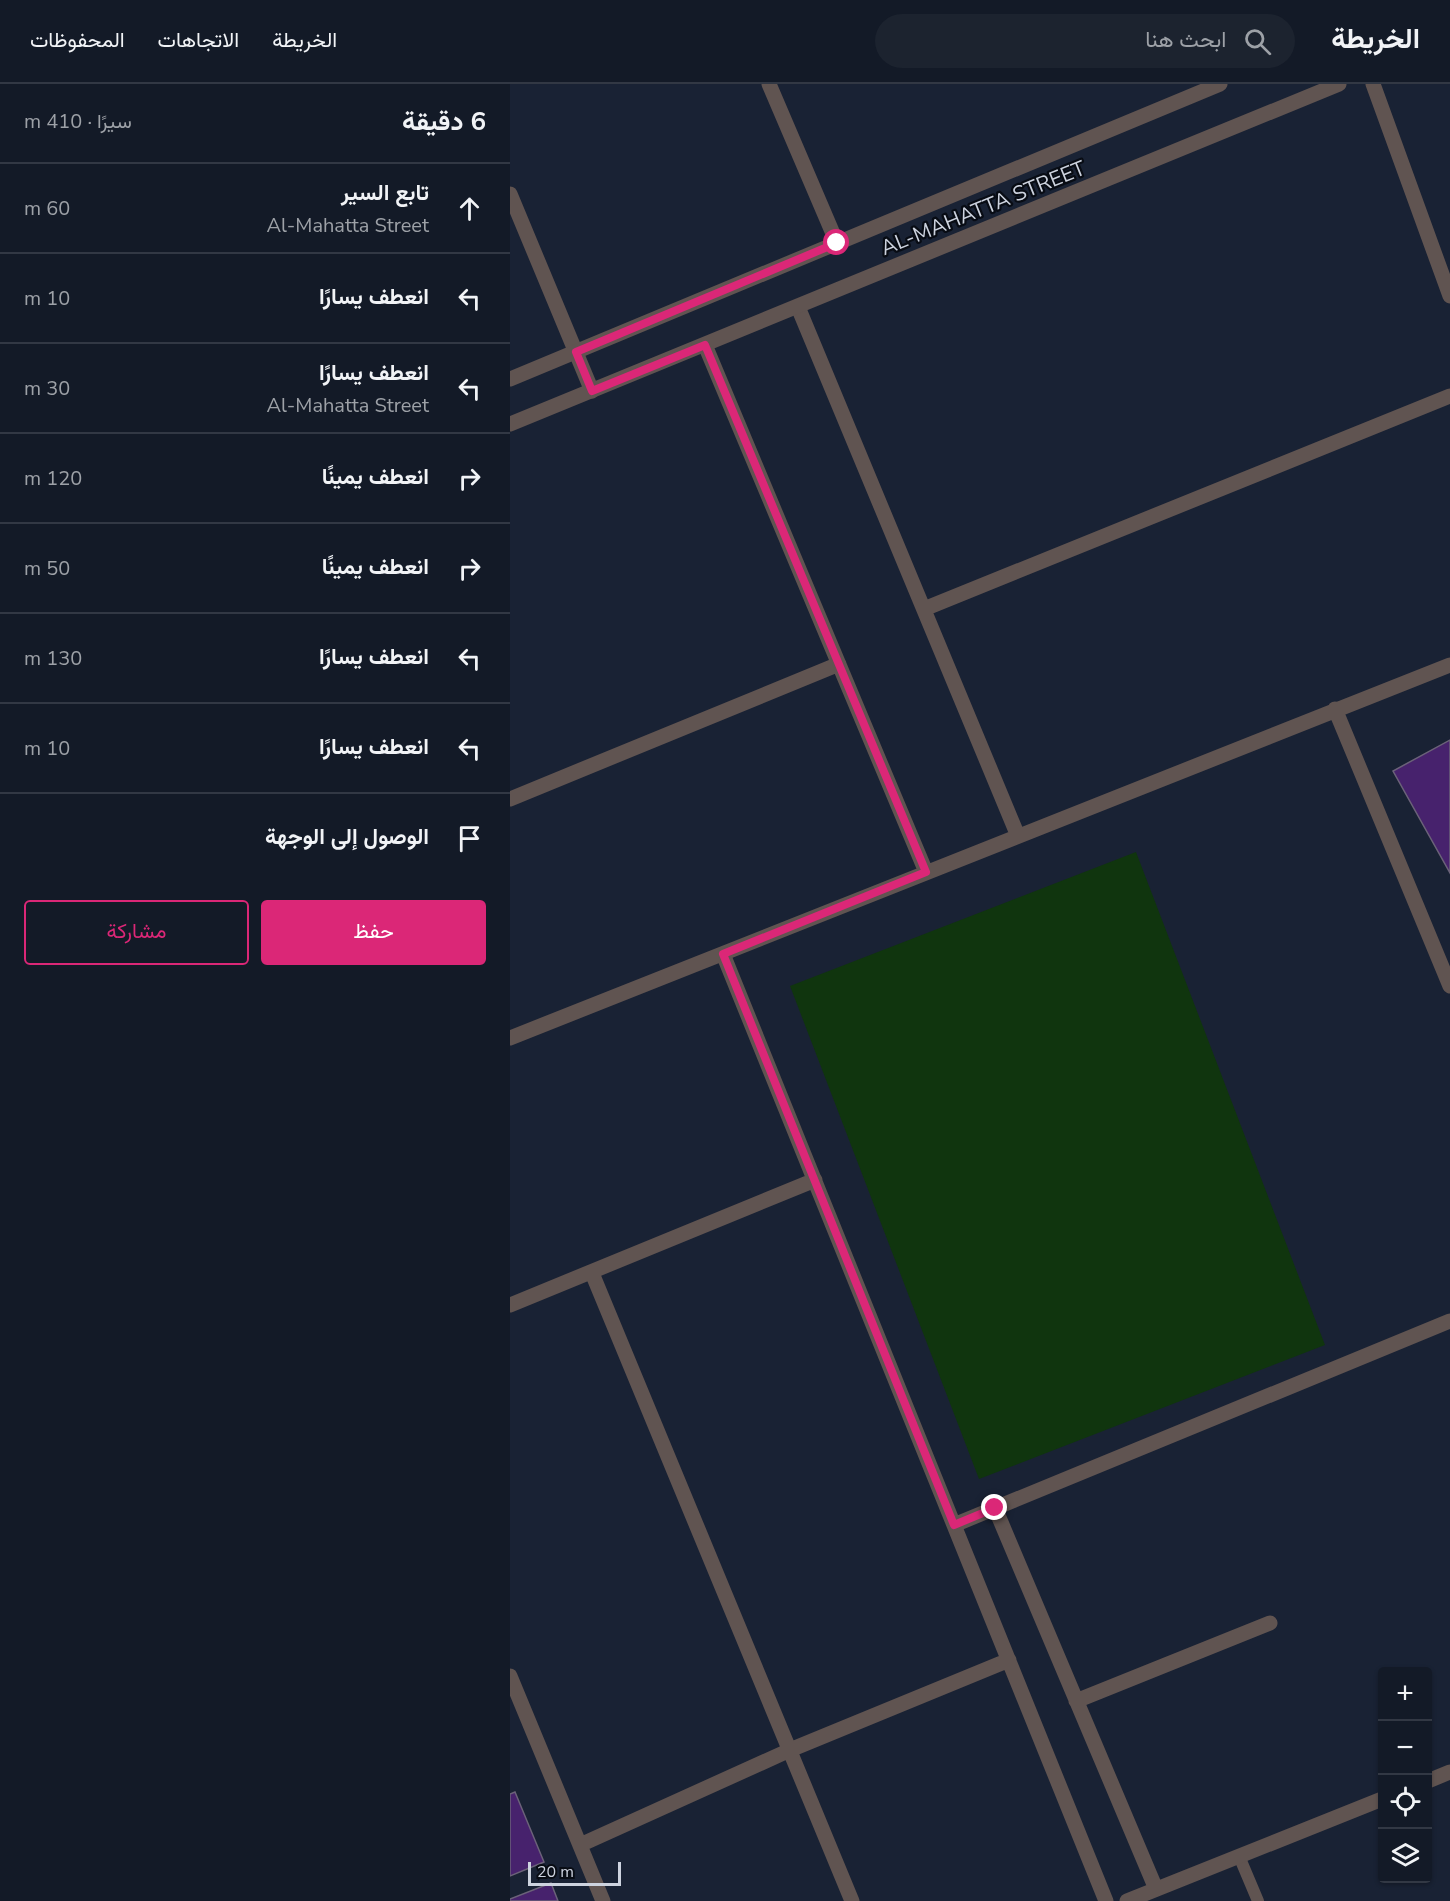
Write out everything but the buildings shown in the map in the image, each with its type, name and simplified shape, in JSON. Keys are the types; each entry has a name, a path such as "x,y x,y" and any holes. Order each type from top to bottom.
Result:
{"street":[{"path":"769,84 837,243"},
{"name":"AL-MAHATTA STREET","path":"510,379 1220,84"},
{"name":"AL-MAHATTA STREET","path":"510,424 1339,84"},
{"path":"1373,84 1450,296"},
{"path":"510,194 592,391"},
{"path":"798,307 1018,836"},
{"path":"705,345 926,872"},
{"path":"924,609 1450,396"},
{"path":"510,799 838,664"},
{"path":"510,1038 1450,665"},
{"path":"1335,709 1450,986"},
{"path":"723,954 1106,1901"},
{"path":"510,1305 815,1180"},
{"path":"592,1273 852,1901"},
{"path":"954,1525 1450,1321"},
{"path":"995,1508 1156,1889"},
{"path":"1076,1701 1270,1623"},
{"path":"580,1845 790,1750 1009,1660"},
{"path":"510,1676 603,1901"},
{"path":"1432,1779 1450,1772"},
{"path":"1127,1901 1378,1801"}],"lane":[{"path":"1239,1856 1258,1901"}],"green space":[{"path":"1136,852 1325,1345 979,1479 790,986"}],"route":[{"path":"837,243 576,352 592,391 705,345 926,872 723,954 954,1525 995,1508"}]}
